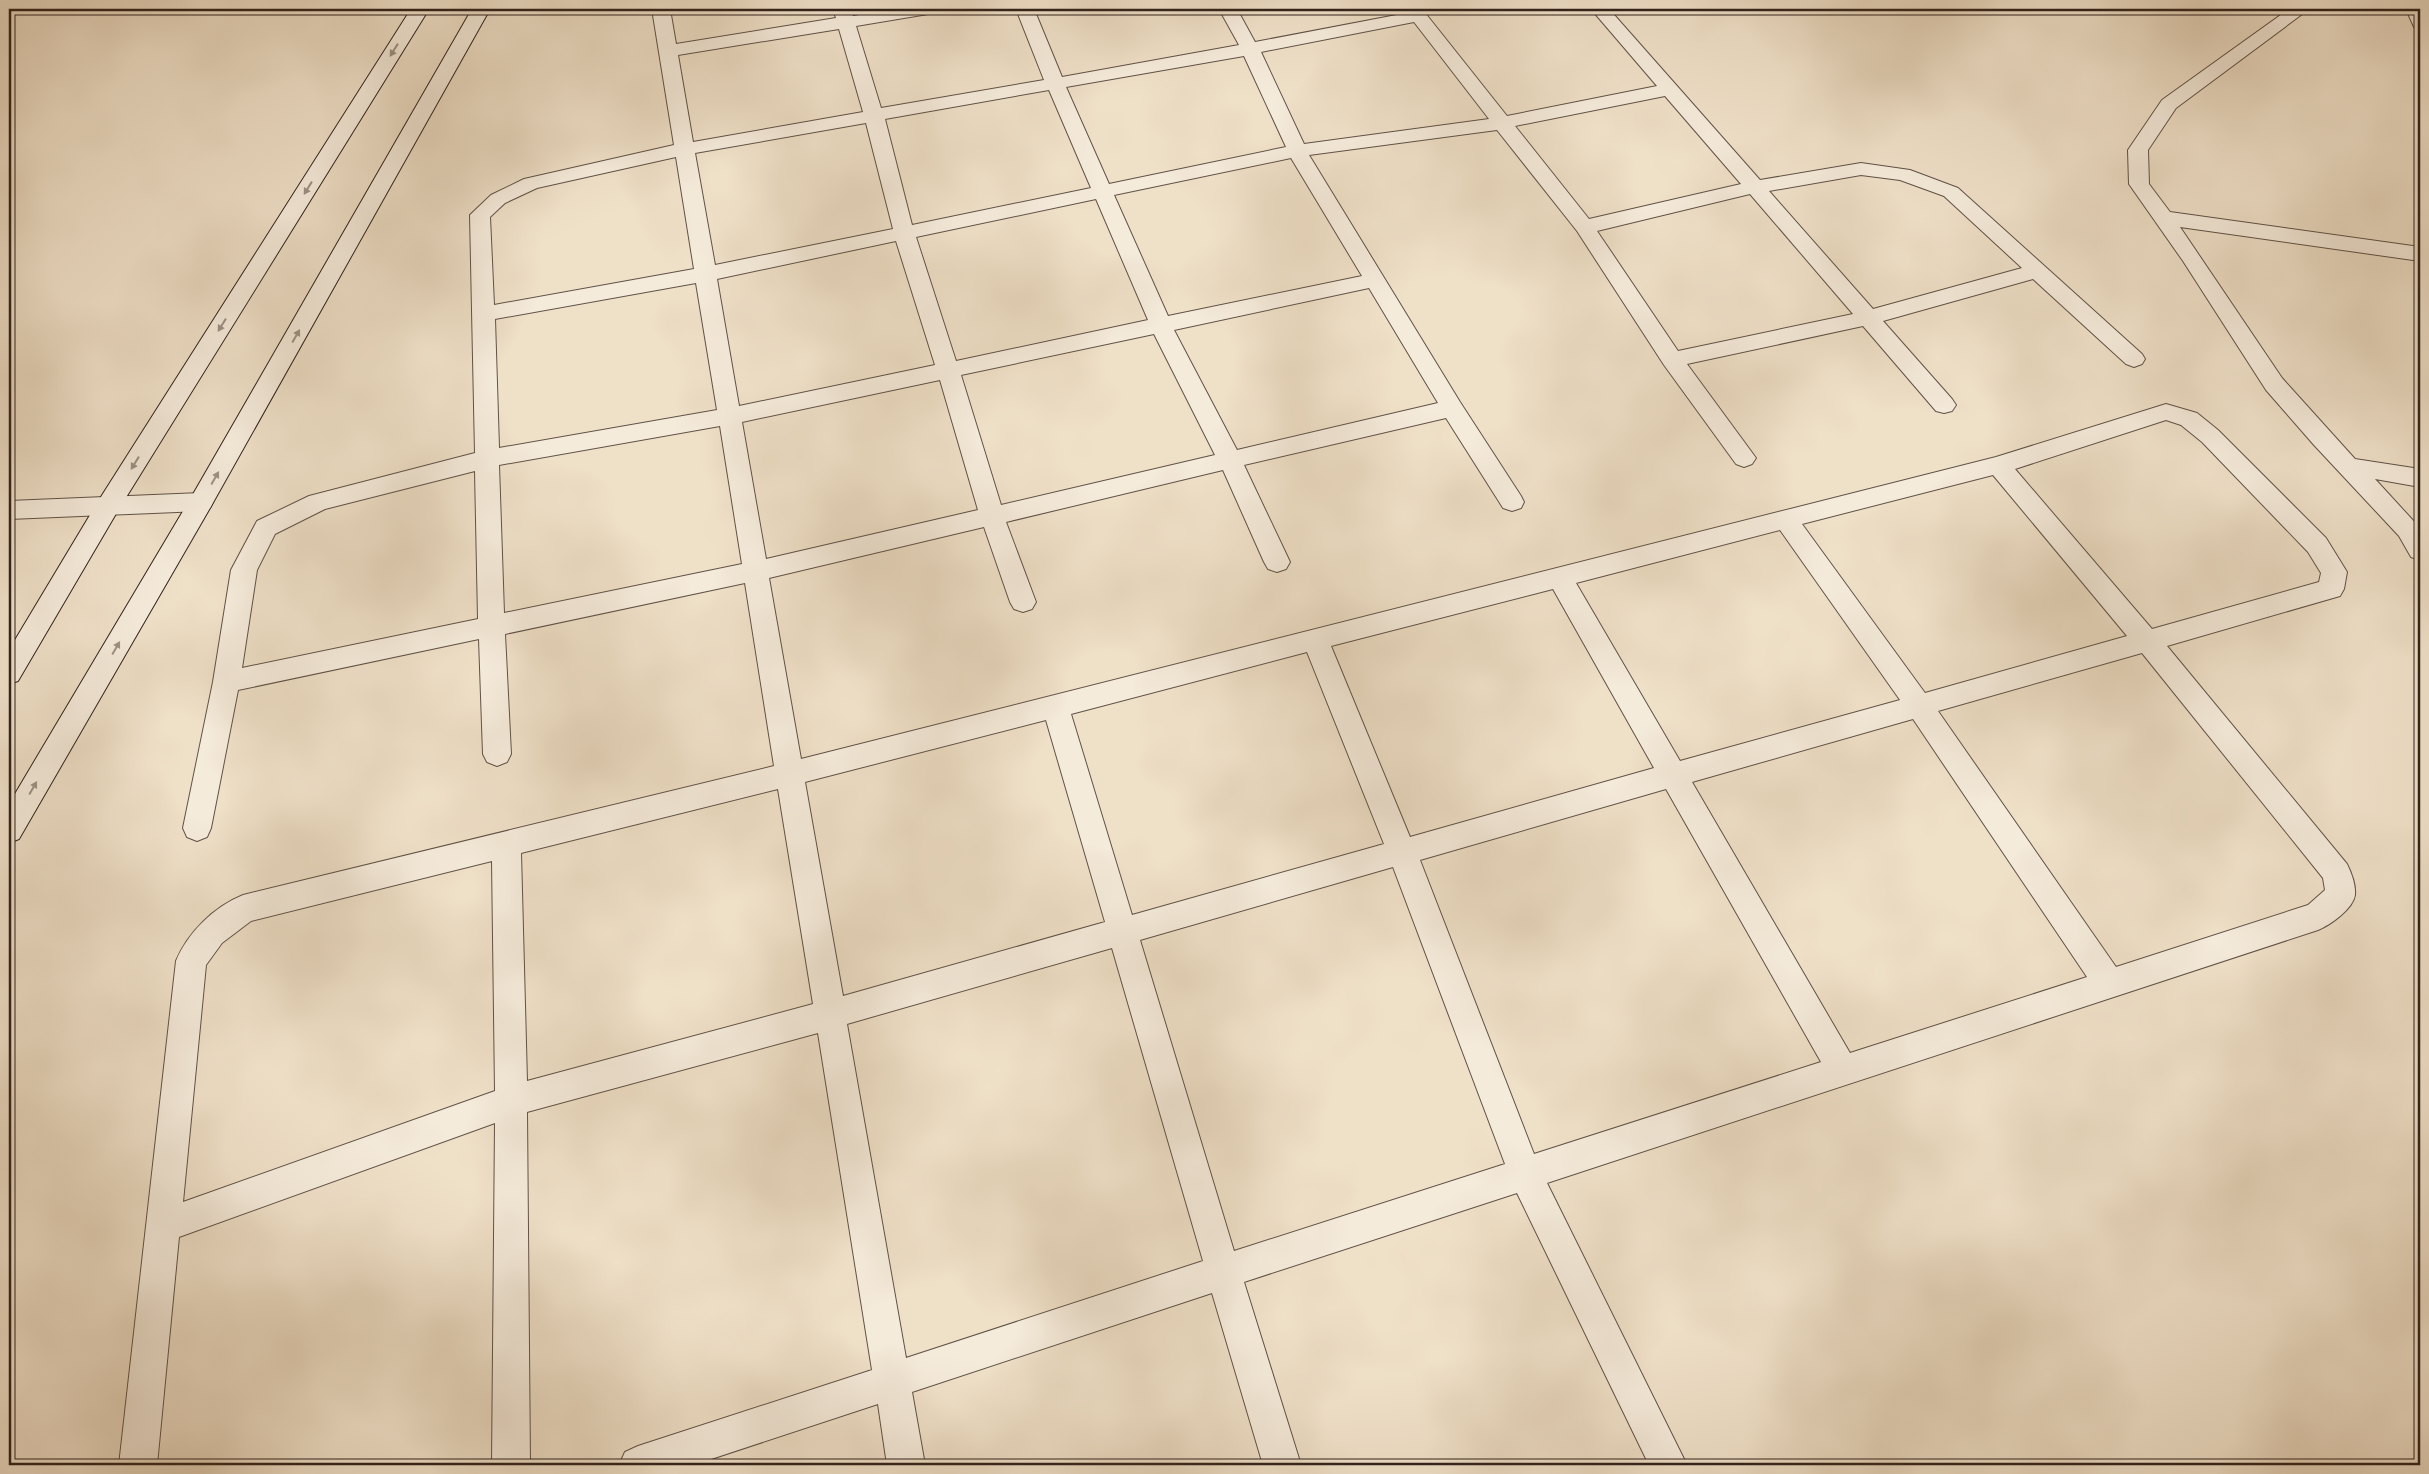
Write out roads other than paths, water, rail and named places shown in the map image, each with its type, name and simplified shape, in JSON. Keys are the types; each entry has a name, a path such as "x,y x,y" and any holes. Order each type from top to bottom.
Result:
{"main road":[{"path":"9,673 108,506 420,9"},
{"path":"9,830 201,502 468,35 481,9"},
{"path":"661,9 906,1465"},
{"path":"668,51 844,16 928,9"},
{"path":"1025,9 1055,83 1161,325 1230,460 1277,562"},
{"path":"1228,9 1250,49 1297,151 1452,408 1512,502"},
{"path":"1600,9 1944,405"},
{"path":"2300,9 2169,104 2138,150 2139,184 2274,384 2347,466 2408,529 2420,550"},
{"path":"2415,9 2420,23"},
{"path":"497,754 490,627 484,314 480,215 498,200 530,183 685,149 1250,49 1415,12 1584,227 1672,360 1744,458"},
{"path":"844,16 874,116 904,233 992,516 1023,602"},
{"path":"484,314 706,274 1297,151 1503,123 1670,89"},
{"path":"1584,227 1755,187 1860,169 1903,174 1951,192 2134,359"},
{"path":"2163,218 2420,254"},
{"path":"1672,360 1868,318 2037,270"},
{"path":"197,828 226,682 244,570 266,528 318,502 487,459 730,416 1375,280"},
{"path":"226,682 756,571 1452,408"},
{"path":"138,1465 162,1226 191,961 211,933 243,909 791,774 1998,465 2166,412 2189,419 2210,436 2317,545 2334,572 2331,589 831,1014 511,1101 162,1226"},
{"path":"638,1465 1222,1272 2318,916 2340,895 2337,872 2147,641 1998,465"},
{"path":"2347,466 2420,478"},
{"path":"9,510 201,502"},
{"path":"1785,519 1919,705 2109,983"},
{"path":"1559,577 1843,1071"},
{"path":"1316,640 1402,852 1526,1174 1668,1465"},
{"path":"1055,706 1124,931 1222,1272 1282,1465"},
{"path":"506,844 511,1101 511,1465"}]}
